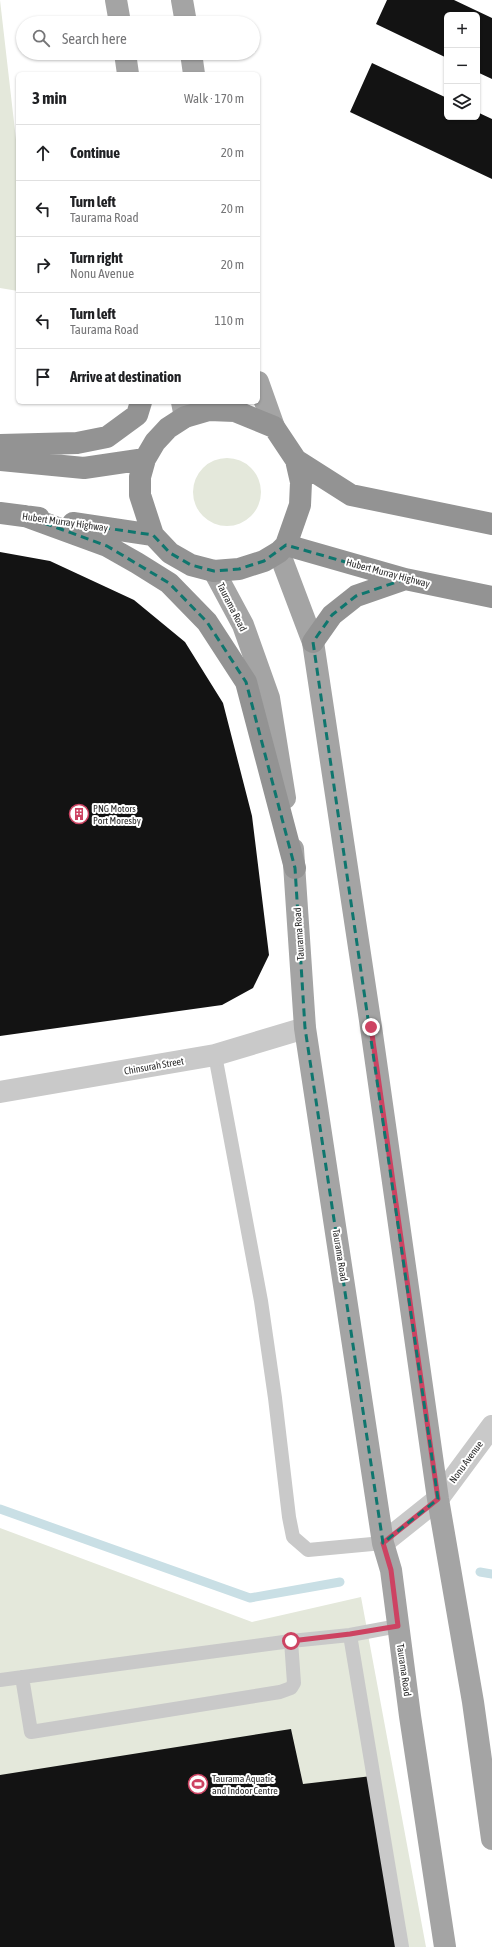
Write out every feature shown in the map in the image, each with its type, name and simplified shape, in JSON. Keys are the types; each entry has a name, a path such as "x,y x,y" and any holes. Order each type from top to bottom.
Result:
{"highway":[{"path":"0,445 77,443 107,438 137,415 140,404"},
{"path":"184,410 235,411 274,427 296,460 301,482 300,505 282,548 264,561 239,569 214,571 190,565 170,553 153,535 140,495 140,477 145,460 155,442 184,410"},
{"path":"0,460 84,468 145,460"},
{"path":"296,460 351,495 492,524"},
{"name":"Hubert Murray Highway","path":"0,512 153,535"},
{"path":"25,516 107,546 137,563 169,583 207,622 246,682 295,868"},
{"name":"Hubert Murray Highway","path":"282,548 405,579 492,597"},
{"path":"313,642 332,615 356,596 405,579"}],"main road":[{"path":"116,0 119,16"},
{"path":"182,0 185,16"},
{"path":"126,60 128,72"},
{"path":"192,60 194,72"},
{"path":"260,388 274,427"},
{"path":"282,548 313,642 371,1027 438,1499 473,1702 492,1840"},
{"name":"Taurama Road","path":"214,571 243,625 269,698 295,868 306,1028 383,1543 391,1570 446,1947"}],"street":[{"name":"Chinsurah Street","path":"0,1092 215,1055 306,1028"},
{"name":"Nonu Avenue","path":"383,1543 438,1499 492,1426"}],"lane":[{"path":"215,1055 261,1301 276,1398 289,1518 293,1537 308,1550 383,1543"},
{"path":"0,1680 350,1634 398,1626"},
{"path":"350,1634 402,1947"},
{"path":"22,1677 31,1732 280,1692 290,1688 294,1683 291,1641"}],"highlighted area":[{"path":"25,516 153,535 170,553 191,565 214,571 239,569 264,561 286,545 405,579 356,596 332,615 313,642 438,1499 383,1543 305,1028 295,868 246,682 207,622 169,583 107,546"}],"shaded area":[{"path":"0,0 16,140 16,291 0,288"},
{"path":"227,458 240,461 251,468 258,479 261,492 258,505 251,516 240,523 227,526 214,523 203,516 196,505 193,492 196,479 203,468 214,461"},
{"name":"Taurama Aquatic and Indoor Centre","path":"0,1528 252,1622 361,1597 426,1947 0,1947"}],"building":[{"path":"387,0 454,0 479,12 444,12 444,57 376,24"},
{"path":"480,12 492,18 492,79 480,73"},
{"path":"372,63 444,97 444,120 480,120 480,113 492,119 492,179 350,112"},
{"name":"PNG Motors Port Moresby","path":"0,552 50,561 134,600 185,642 223,703 252,816 269,955 253,988 222,1005 0,1036"},
{"path":"291,1729 303,1784 372,1776 396,1947 0,1947 0,1775"}],"waterway":[{"path":"0,1509 250,1598 340,1582"},
{"path":"480,1572 492,1574"}],"place":[{"name":"PNG Motors Port Moresby","path":"79,814"},
{"name":"Taurama Aquatic and Indoor Centre","path":"198,1784"}],"route":[{"path":"291,1641 350,1634 398,1626 391,1570 383,1543 438,1499 371,1027"}]}
